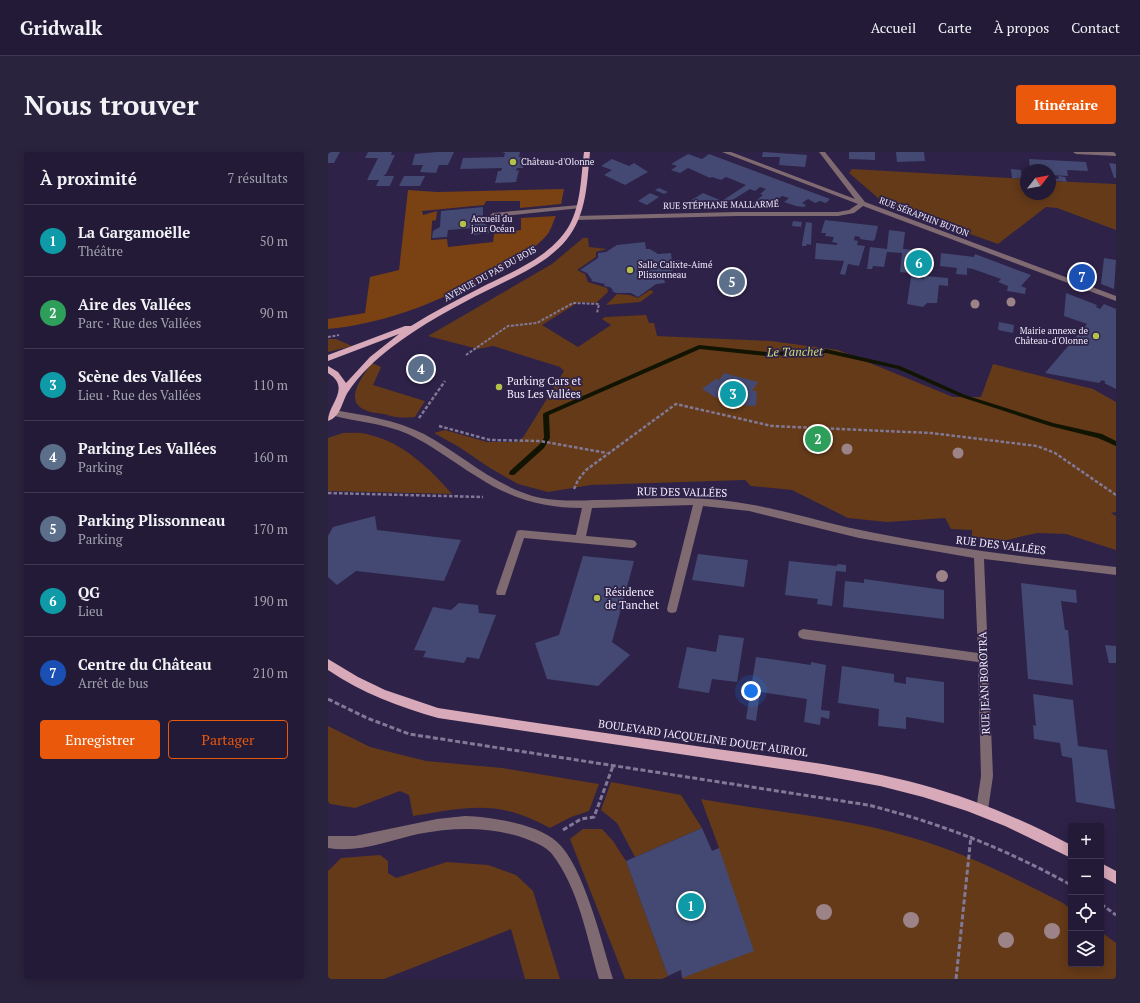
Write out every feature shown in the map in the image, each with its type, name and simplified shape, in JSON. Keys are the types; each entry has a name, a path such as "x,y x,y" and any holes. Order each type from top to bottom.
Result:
{"main road":[{"name":"AVENUE DU PAS DU BOIS","path":"331,415 341,402 344,391 354,376 375,355 428,320 519,271 545,254 567,234 576,218 579,207 587,152"},
{"name":"AVENUE DU PAS DU BOIS","path":"328,358 368,345 428,320"},
{"path":"328,369 334,372 341,380 344,391"},
{"name":"BOULEVARD JACQUELINE DOUET AURIOL","path":"328,664 347,678 375,692 405,704 438,712 863,776 940,795 982,810 1026,829 1068,850"},
{"path":"1104,871 1116,878"}],"street":[{"name":"RUE SÉRAPHIN BUTON","path":"725,152 1116,299"},
{"path":"822,152 862,203"},
{"path":"1076,152 1116,154"},
{"path":"828,191 835,181 835,168"},
{"name":"RUE STÉPHANE MALLARMÉ","path":"576,218 737,214 838,214 851,212 860,207 862,203"},
{"path":"494,215 579,207"},
{"name":"RUE DES VALLÉES","path":"331,415 379,421 409,431 441,448 484,479 510,493 541,501 568,504 699,502 750,508 875,537 980,555 1116,571"},
{"path":"672,609 699,502"},
{"path":"580,540 588,504"},
{"path":"501,592 520,534 632,544"},
{"name":"RUE JEAN BOROTRA","path":"980,555 987,761 982,810"},
{"path":"803,634 983,658"},
{"path":"328,842 358,841 442,824 485,822 536,837 555,849 576,886 606,979"}],"path":[{"path":"466,355 508,326 536,323 573,303 599,304 597,313"},
{"path":"423,422 417,421 445,381"},
{"path":"572,495 578,480 586,470 607,453 676,404 772,426 931,434 1037,446 1055,453 1116,495"},
{"path":"437,426 490,440 540,441 563,447 607,453"},
{"path":"328,493 486,497"},
{"path":"328,699 346,710 376,723 409,734 868,805 935,823 971,836 1017,856 1068,883"},
{"path":"547,844 563,830 580,819 594,817 613,766"},
{"path":"956,979 971,836"},
{"path":"1104,906 1116,915"}],"shaded area":[{"path":"852,169 1020,179 1020,200 1056,200 1056,181 1116,184 1116,230 1057,208 1046,207 998,244 884,203 849,173"},
{"path":"564,189 561,204 520,208 520,201 486,201 484,205 422,211 423,215 437,211 436,220 432,221 431,240 447,239 448,247 493,242 494,234 521,230 521,218 556,216 547,235 531,250 459,290 417,308 395,315 351,326 328,329 328,319 365,313 370,277 399,270 408,190 437,192"},
{"path":"583,238 588,238 589,247 607,249 596,252 596,257 577,270 585,274 588,282 607,288 608,292 596,303 579,302 542,325 578,347 611,325 602,319 605,317 646,315 649,323 654,323 657,336 771,341 838,350 953,397 981,397 993,364 1093,389 1116,402 1116,512 1111,513 1116,516 1116,550 1066,534 1037,533 998,542 972,539 972,530 951,529 945,518 887,522 848,518 792,490 751,486 745,480 591,485 548,492 518,484 490,468 459,447 434,433 445,430 487,442 518,442 524,436 564,371 560,367 493,346 478,349 428,336 552,264"},
{"path":"650,290 654,292 640,302 606,305 617,294 630,295 638,298"},
{"path":"328,339 336,339 352,346 328,352"},
{"path":"372,363 381,367 373,385 425,401 415,417 399,417 371,412 358,405 355,399 357,386"},
{"path":"343,433 367,434 394,444 416,458 435,475 452,494 328,491 328,438"},
{"path":"328,726 370,747 426,761 502,768 599,784 589,811 571,817 550,828 531,819 498,809 467,808 413,816 409,795 400,791 355,808 330,804 328,801"},
{"path":"611,782 681,795 702,828 635,857 617,823 601,810"},
{"path":"701,799 861,825 933,844 990,867 1063,903 1068,907 1068,967 1104,967 1104,934 1116,943 1116,979 683,979 719,848"},
{"path":"583,829 602,829 613,841 626,861 668,976 662,979 625,979 570,839"},
{"path":"380,855 388,861 388,873 396,878 447,862 488,865 516,875 533,891 560,979 525,979 511,929 384,979 328,979 328,871 341,858"}],"building":[{"path":"328,152 340,152 334,163 328,163"},
{"path":"368,152 392,152 391,155 395,155 386,174 383,176 394,176 390,186 376,186 379,180 367,180 378,158 365,158"},
{"path":"454,152 448,165 439,165 436,173 420,172 423,165 412,165 415,154"},
{"path":"502,152 520,152 519,157 525,157 523,168 517,168 516,171 519,170 516,182 495,183 498,171 501,171 502,168 460,169 463,158 504,157 505,153"},
{"path":"763,152 807,155 805,167 779,165 780,157 762,157"},
{"path":"849,152 875,152 875,160 849,159"},
{"path":"896,152 924,152 925,161 897,162"},
{"path":"688,154 702,159 709,154 830,199 826,203 820,201 815,203 808,199 802,203 806,205 804,207 784,202 789,198 782,196 768,206 749,206 763,195 760,194 766,189 760,187 755,191 750,189 723,206 680,207 703,193 722,201 746,185 726,177 721,180 712,177 710,178 688,168 680,173 671,170 677,166 671,164"},
{"path":"612,159 629,166 634,163 648,172 625,185 604,175 612,170 601,166"},
{"path":"1029,159 1086,162 1088,171 1067,170 1068,176 1056,175 1056,164 1030,164"},
{"path":"1109,163 1116,164 1116,178 1114,178"},
{"path":"1011,169 1020,170 1020,179 1012,178"},
{"path":"404,176 425,176 420,186 399,186"},
{"path":"1058,176 1065,177 1067,182 1056,181 1056,179 1059,179"},
{"path":"659,188 668,192 664,194 655,190"},
{"path":"650,193 659,197 647,205 638,201"},
{"name":"Accueil du jour Océan","path":"483,207 483,223 489,226 489,233 474,235 474,228 448,230 447,237 432,238 433,231 440,227 441,211"},
{"path":"825,220 878,226 875,239 873,241 860,239 860,237 855,236 854,240 858,241 857,245 865,246 859,266 848,264 845,275 840,274 844,261 815,259 816,243 837,245 837,243 832,242 834,237 825,236 826,233 821,233"},
{"path":"793,221 802,222 801,227 792,226"},
{"path":"806,222 812,223 811,245 807,244 806,246 802,246 802,244"},
{"path":"889,230 905,232 903,249 914,250 913,254 927,256 925,275 900,272 902,253 887,252 884,267 873,266 872,269 867,269 870,247 887,249"},
{"name":"Salle Calixte-Aimé Plissonneau","path":"645,242 646,249 650,249 658,254 671,253 672,261 681,260 683,269 673,270 664,278 665,283 656,284 638,297 631,293 616,293 612,291 613,290 610,287 604,286 605,284 591,281 592,280 587,273 580,270 598,258 598,253 606,252 617,245"},
{"path":"941,253 974,257 975,254 1031,275 1021,286 1026,288 1025,294 1007,291 1008,286 998,282 1001,279 973,269 967,268 967,275 956,274 957,268 940,266"},
{"path":"1104,258 1116,260 1114,289 1101,284"},
{"path":"673,273 678,274 668,280 668,277"},
{"path":"924,276 948,278 948,286 939,285 937,303 927,303 923,307 907,304 911,277 924,279"},
{"name":"Mairie annexe de Château-d'Olonne","path":"1066,293 1097,305 1096,307 1100,309 1104,304 1116,309 1116,389 1104,383 1106,382 1102,380 1099,383 1045,373 1087,324 1064,316"},
{"path":"999,322 1014,325 1013,333 998,330"},
{"path":"724,373 758,382 752,391 757,391 756,406 741,405 715,397 702,389 717,378 719,381"},
{"path":"375,516 377,530 461,540 444,581 356,571 337,585 328,577 328,536 333,527"},
{"path":"698,554 748,560 744,587 692,580"},
{"name":"Résidence de Tanchet","path":"583,556 634,561 612,642 630,655 598,686 547,679 535,643 559,635"},
{"path":"789,561 837,566 837,564 846,565 846,572 836,571 832,606 817,604 818,599 785,595"},
{"path":"864,579 944,590 944,619 843,607 845,581 864,583"},
{"path":"1021,583 1076,590 1077,603 1061,601 1065,630 1068,630 1073,685 1028,679"},
{"path":"459,603 478,605 479,613 496,615 479,659 467,657 464,663 423,657 426,651 414,650 433,607 451,610"},
{"path":"719,635 744,638 737,682 712,679 709,693 678,688 687,647 716,652"},
{"path":"1105,645 1116,646 1116,663 1109,663"},
{"path":"756,657 811,665 811,662 826,665 821,710 830,711 829,719 821,717 820,725 804,722 807,699 760,692 756,721 746,719"},
{"path":"842,666 894,674 894,682 906,684 906,677 944,682 944,723 906,717 906,729 878,726 879,709 838,703"},
{"path":"1033,694 1073,700 1078,746 1107,750 1115,809 1076,802 1072,758 1062,756 1060,743 1034,739 1033,725 1036,726"},
{"path":"702,828 712,851 719,848 754,951 682,978 681,970 668,976 626,861"}],"waterway":[{"name":"Le Tanchet","path":"512,473 542,446 547,438 546,414 699,347 767,354 826,351 900,368 963,396 1052,425 1100,436 1116,444"}],"place":[{"name":"Château-d'Olonne","path":"513,162"},
{"name":"Accueil du jour Océan","path":"463,224"},
{"name":"QG","path":"919,263"},
{"name":"Salle Calixte-Aimé Plissonneau","path":"630,270"},
{"name":"Centre du Château","path":"1082,277"},
{"name":"Parking Plissonneau","path":"732,282"},
{"name":"Mairie annexe de Château-d'Olonne","path":"1096,336"},
{"name":"Parking Les Vallées","path":"421,369"},
{"name":"Parking Cars et Bus Les Vallées","path":"499,387"},
{"name":"Scène des Vallées","path":"733,394"},
{"name":"Aire des Vallées","path":"818,439"},
{"name":"Résidence de Tanchet","path":"597,598"},
{"name":"La Gargamoëlle","path":"691,906"}]}
